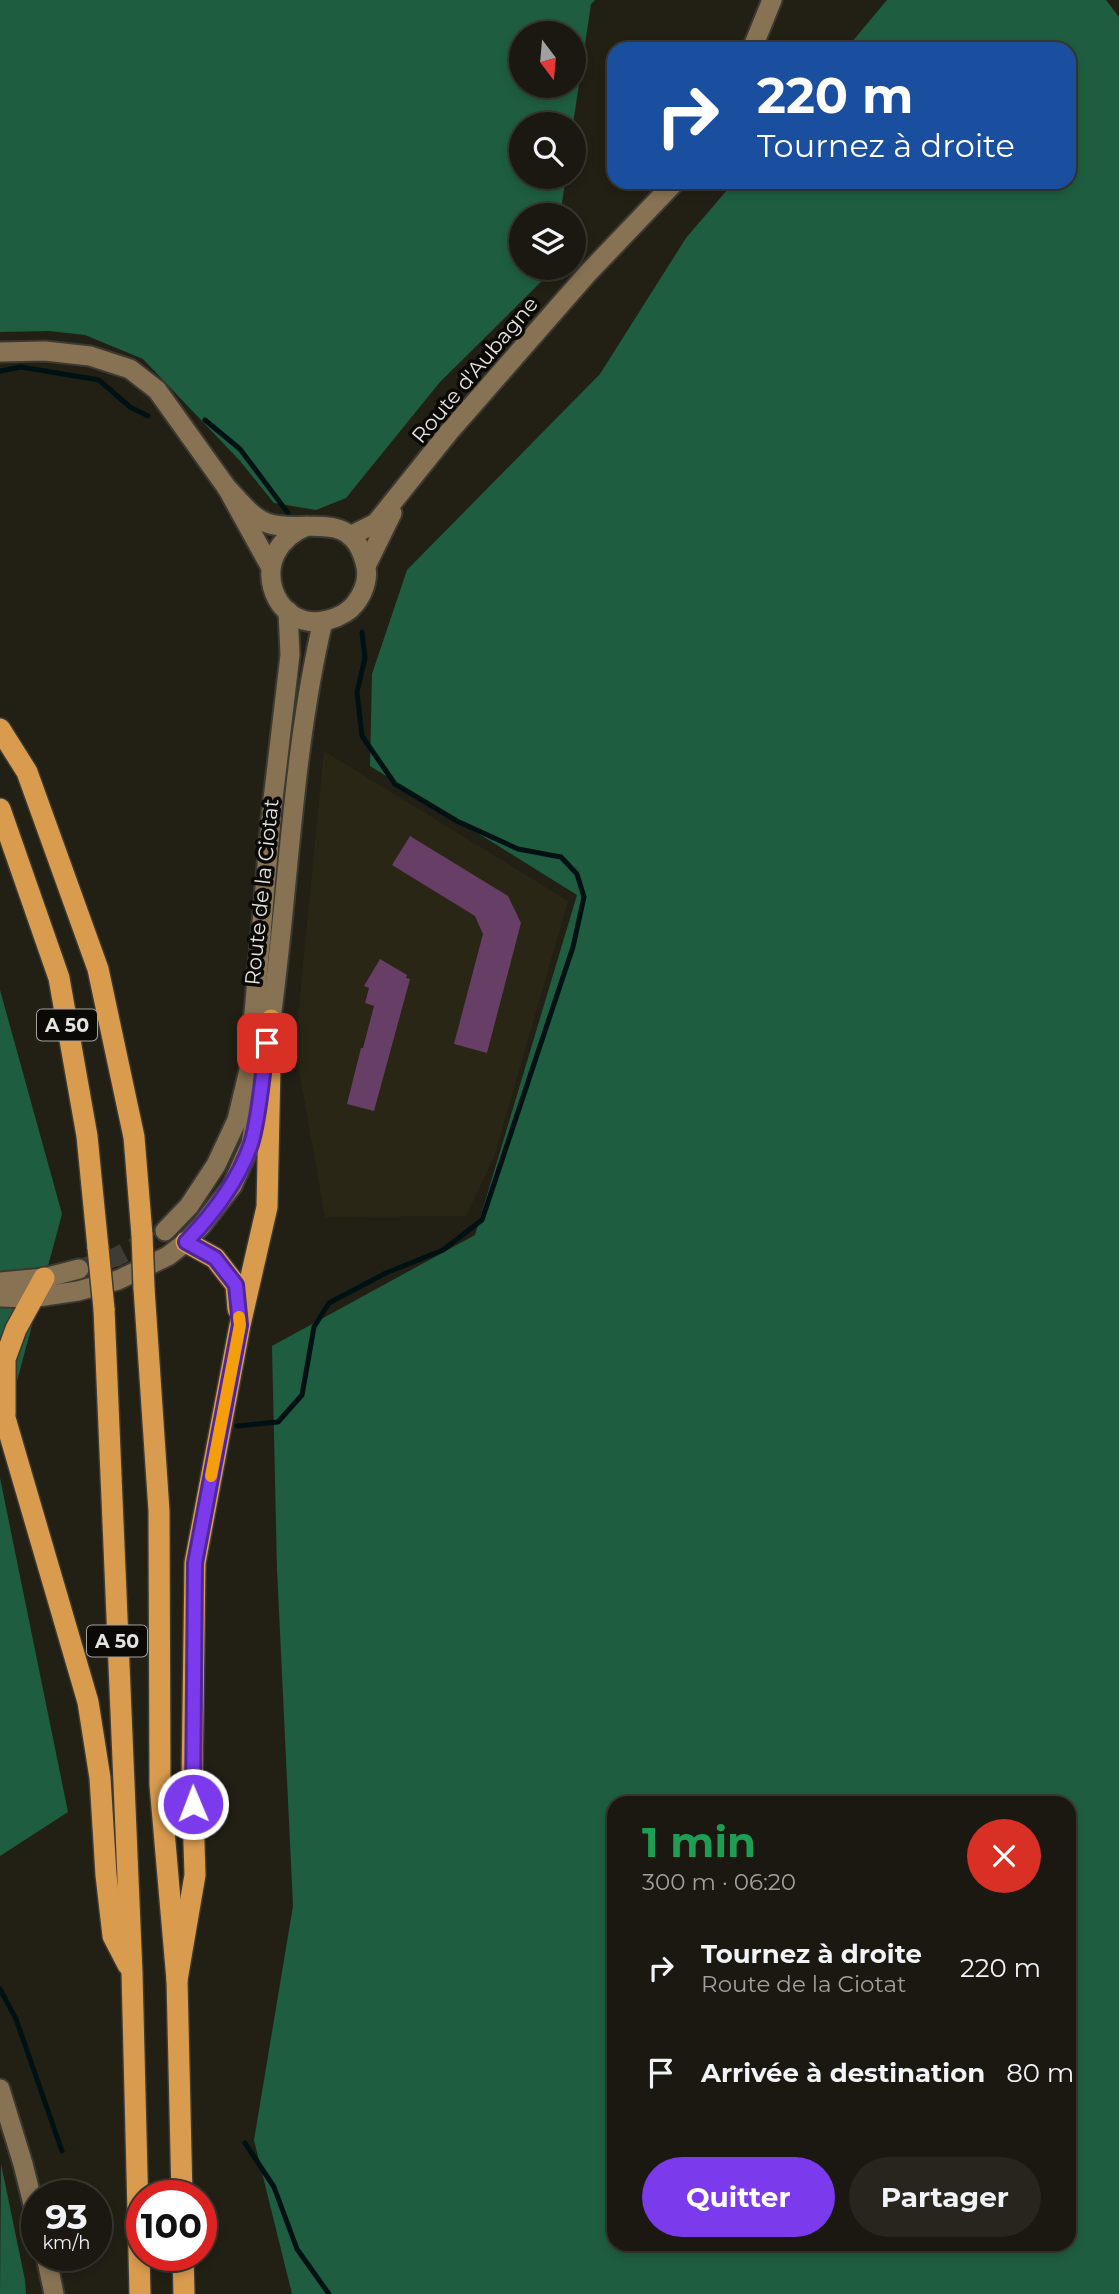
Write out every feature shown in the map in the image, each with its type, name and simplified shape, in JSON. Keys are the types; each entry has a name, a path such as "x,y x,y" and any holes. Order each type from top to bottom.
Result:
{"highway":[{"name":"A 50","path":"0,729 27,772 98,969 134,1137 159,1511 160,1785 177,1980 182,2180"},
{"name":"A 50","path":"0,809 59,978 87,1136 104,1309 132,1973 140,2294"},
{"path":"177,1980 195,1875 192,1781 195,1563 240,1325 267,1207 271,1020"},
{"path":"186,1242 215,1258 236,1285 240,1325"},
{"path":"44,1278 16,1329 5,1359 3,1408 88,1702 100,1778 113,1936 132,1973"},
{"path":"183,2271 184,2294"}],"main road":[{"path":"755,42 772,0"},
{"name":"Route d'Aubagne","path":"350,536 376,523 449,432 588,273 668,189"},
{"path":"0,352 45,351 90,356 130,369 157,390 227,488 270,566"},
{"path":"227,488 254,515 267,523 337,528 358,545 366,566 366,582 361,596 351,609 338,617 323,621 299,618 288,611 279,602 270,579 274,552 293,531 307,526"},
{"name":"Route d'Aubagne","path":"366,566 399,497"},
{"name":"Route de la Ciotat","path":"165,1231 189,1206 216,1165 237,1121 249,1070 272,808 290,655 288,611"},
{"name":"Route de la Ciotat","path":"0,1297 31,1298 78,1291 118,1280 169,1256 201,1226 232,1186 251,1144 271,1020 291,821 314,656 323,621"},
{"path":"0,1282 44,1278 79,1269"},
{"path":"0,2089 27,2180"},
{"path":"49,2271 54,2294"}],"shaded area":[{"path":"324,751 568,901 494,1157 466,1216 325,1217 295,1047"}],"green space":[{"path":"0,0 595,0 591,4 586,37 586,21 509,21 509,98 577,98 575,112 509,112 509,189 564,189 562,203 509,203 509,280 543,280 440,382 346,498 316,510 274,503 240,461 143,359 85,335 49,331 0,332"},
{"path":"887,0 1106,0 1119,17 1119,2294 292,2294 254,2140 293,1906 277,1569 272,1346 475,1235 577,895 370,766 372,674 407,570 600,374 686,238 728,189 1076,189 1076,42 852,42"},
{"path":"0,990 62,1214 0,1444"},
{"path":"0,1478 68,1812 0,1856"},
{"path":"1,2164 26,2294 0,2294"}],"building":[{"path":"410,836 508,896 521,923 487,1053 454,1044 483,934 475,916 392,865"},
{"path":"380,959 410,979 374,1111 347,1104 374,1006 365,1003 369,988 364,986"}],"waterway":[{"path":"0,371 21,367 99,380 130,407 148,416"},
{"path":"205,420 240,449 288,513"},
{"path":"237,1426 278,1422 302,1395 314,1327 329,1303 386,1273 443,1250 482,1220 573,947 584,897 577,874 561,857 518,849 457,821 395,784 362,736 357,692 365,658 362,632"},
{"path":"0,1989 16,2019 62,2151"},
{"path":"245,2143 274,2187 297,2249 329,2294"}],"tunnel":[{"path":"79,1269 116,1257 165,1231"}],"slow traffic":[{"path":"211,1476 240,1325 239,1317"}],"route":[{"path":"193,1804 195,1563 240,1325 236,1285 215,1258 186,1242 232,1186 251,1144 267,1043"}]}
